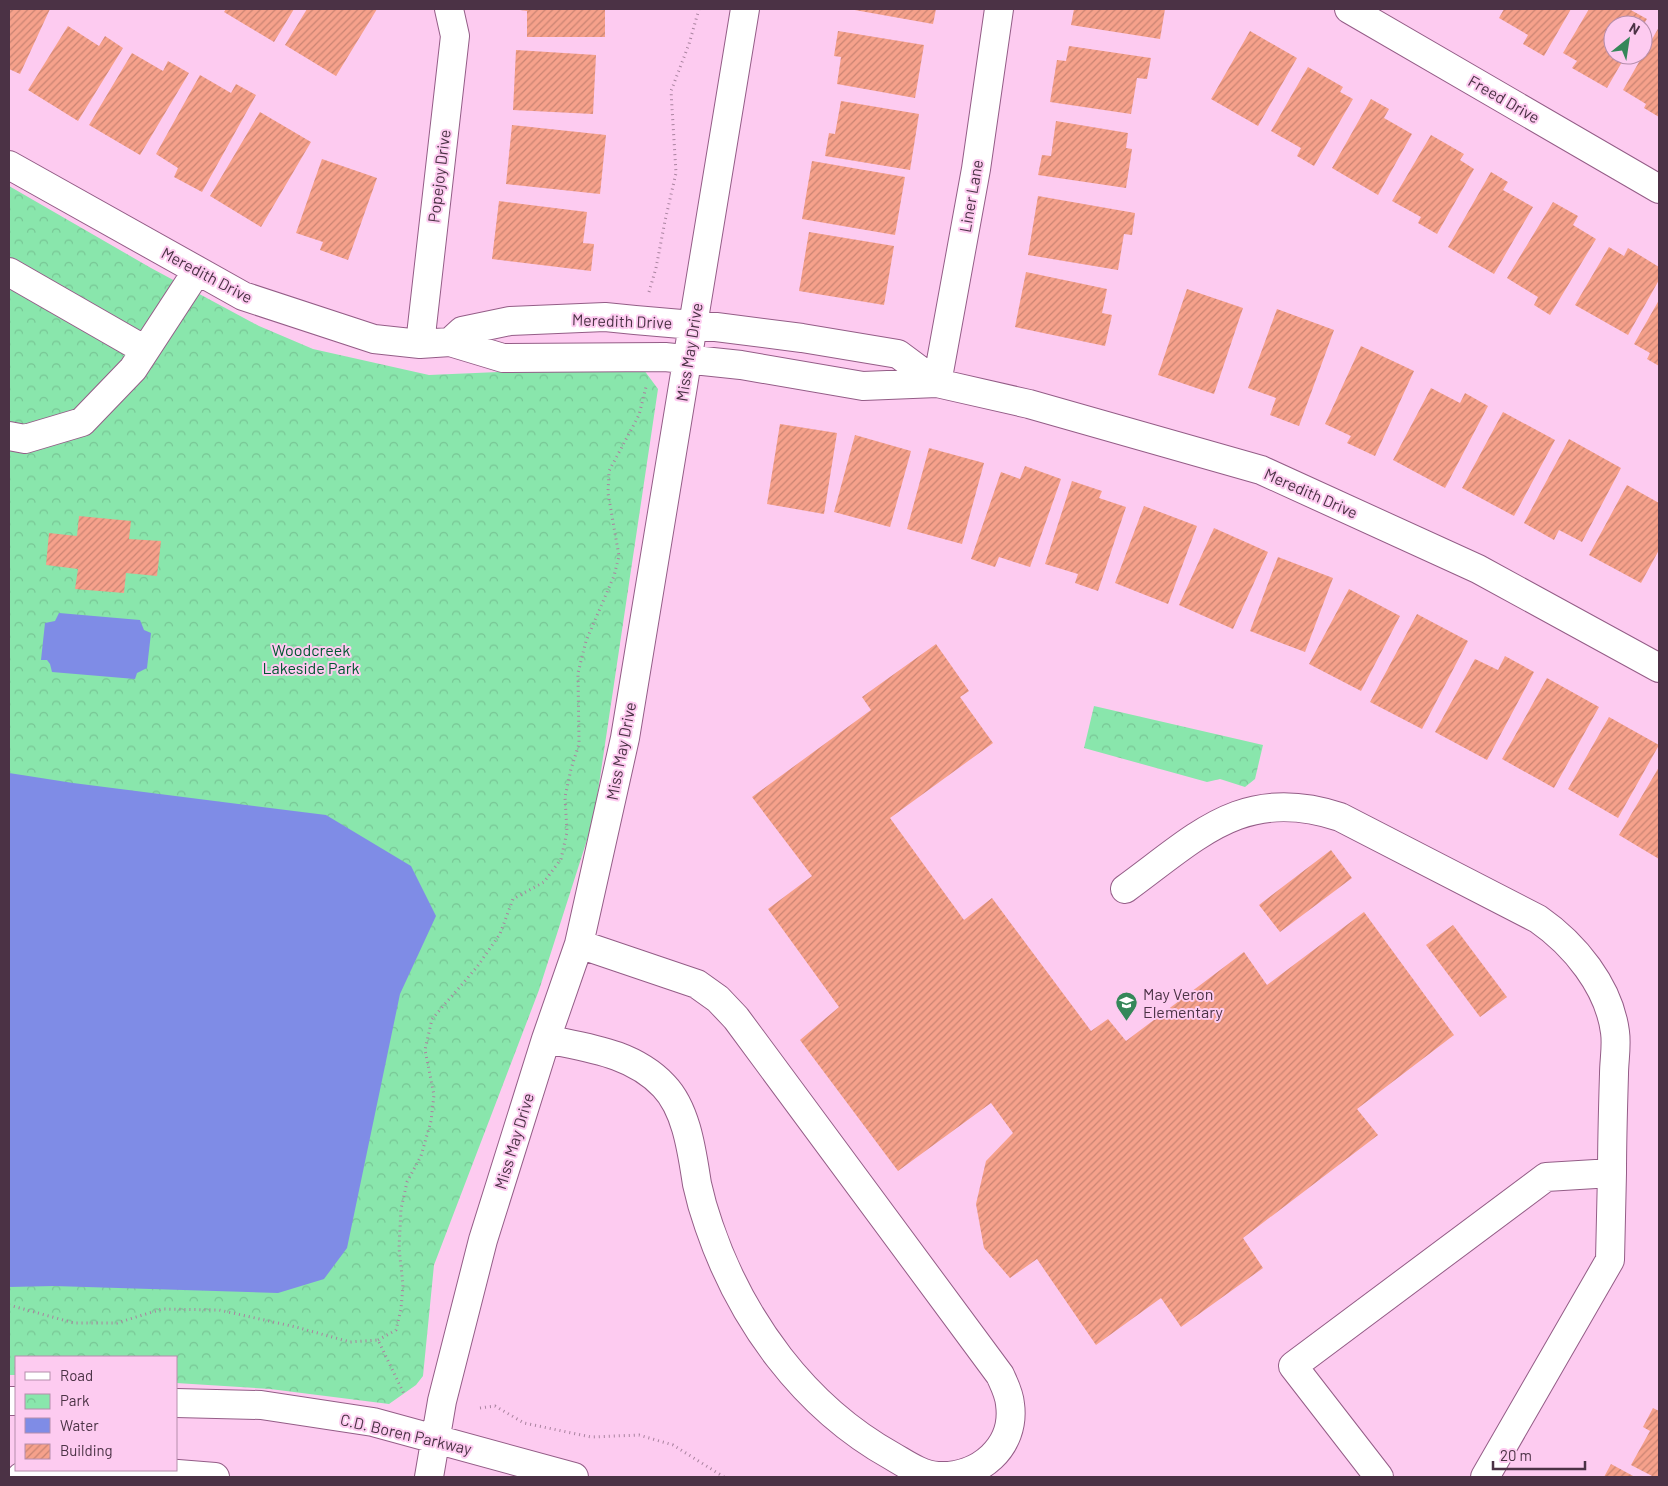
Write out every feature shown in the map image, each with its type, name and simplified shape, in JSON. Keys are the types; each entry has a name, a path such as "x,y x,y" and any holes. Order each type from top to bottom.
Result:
{"street":[{"name":"Popejoy Drive","path":"420,344 455,36 450,9"},
{"name":"Miss May Drive","path":"428,1477 442,1401 483,1240 546,1039 579,944 625,738 745,9"},
{"name":"Liner Lane","path":"937,383 976,169 999,9"},
{"name":"Freed Drive","path":"1349,9 1659,189"},
{"name":"Meredith Drive","path":"9,165 243,296 374,338 420,344 450,342 503,358 665,357 741,365 863,386 937,383 1029,404 1261,470 1478,570 1659,668"},
{"path":"9,436 25,439 82,422 133,369 197,271"},
{"path":"9,272 145,350"},
{"name":"Meredith Drive","path":"450,342 462,331 510,321 605,317 802,338 898,354 937,383"},
{"path":"1125,889 1213,825 1234,815 1256,809 1279,806 1300,807 1320,811 1340,817 1538,919 1568,943 1598,984 1615,1032 1610,1260 1485,1477"},
{"path":"546,1039 616,1055 641,1066 665,1086 680,1110 692,1148 698,1187 708,1224 738,1296 760,1332 781,1360 816,1398 848,1426 883,1451 920,1472 934,1476 949,1477 977,1468 990,1459 1000,1448 1007,1434 1010,1419 1010,1404 1000,1374 736,1018 718,999 697,984 579,944"},
{"path":"1379,1477 1293,1366 1546,1177 1612,1173"},
{"name":"C.D. Boren Parkway","path":"178,1402 261,1405 373,1422 574,1477"},
{"path":"21,1477 113,1471"},
{"path":"140,1471 215,1477"}],"path":[{"path":"635,320 639,295 649,292 656,268 676,173 670,90 689,44 699,9"},
{"path":"9,1306 74,1323 117,1323 162,1309 219,1310 296,1327 350,1342 378,1340 396,1330 401,1310 403,1285 399,1248 401,1209 407,1182 421,1156 431,1121 434,1095 425,1050 432,1019 477,968 500,934 513,899 544,882 561,859 567,832 565,797 579,744 578,673 586,642 614,576 619,556 608,494 609,471 639,415 646,390 646,379 627,371 629,358"},
{"path":"378,1340 404,1394"},
{"path":"480,1408 495,1406 524,1423 591,1437 639,1435 673,1445 724,1477"}],"green space":[{"name":"Woodcreek Lakeside Park","path":"9,186 151,268 259,326 313,349 429,375 641,366 658,389 594,818 539,990 434,1265 423,1376 416,1385 389,1404 270,1389 178,1383 178,1356 15,1356 15,1375 9,1375"},
{"path":"1094,706 1263,745 1255,779 1245,787 1220,779 1207,782 1084,748"}],"water":[{"path":"59,613 140,620 144,630 151,633 147,668 137,673 135,679 52,672 47,660 41,660 45,623 55,621"},
{"path":"9,773 73,783 326,815 411,866 436,916 400,994 347,1248 324,1279 278,1293 54,1286 9,1287"}],"building":[{"path":"9,9 50,9 20,74 9,69"},
{"path":"226,9 294,9 274,42 224,12"},
{"path":"307,9 377,9 336,76 285,45"},
{"path":"520,9 605,9 605,37 527,37 527,11"},
{"path":"849,9 936,9 933,24"},
{"path":"1074,9 1165,9 1160,39 1071,25"},
{"path":"1504,9 1571,9 1544,56 1523,44 1528,35 1499,18"},
{"path":"1589,9 1629,9 1640,15 1603,15 1603,65 1620,65 1607,88 1572,68 1577,61 1563,53"},
{"path":"68,26 99,46 105,36 123,48 78,121 28,90"},
{"path":"1659,27 1659,117 1644,108 1646,104 1623,90 1637,65 1653,65 1653,38"},
{"path":"838,31 924,45 915,98 837,84 841,57 834,56"},
{"path":"1250,31 1297,58 1258,126 1211,99"},
{"path":"1069,46 1151,58 1147,79 1137,78 1131,114 1050,102 1057,60 1066,61"},
{"path":"516,50 596,55 593,114 513,110"},
{"path":"132,53 163,71 168,61 189,73 140,155 89,125"},
{"path":"1308,67 1343,87 1340,92 1353,99 1314,166 1297,156 1301,148 1271,131"},
{"path":"200,75 231,93 236,84 256,95 202,192 174,177 178,168 156,154"},
{"path":"1371,99 1389,109 1384,118 1412,134 1378,195 1332,168"},
{"path":"841,101 919,114 910,170 825,156 829,133 835,134"},
{"path":"260,112 311,142 261,227 210,196"},
{"path":"1056,121 1128,133 1126,148 1132,149 1126,188 1038,175 1042,155 1051,156"},
{"path":"512,125 606,135 600,194 506,184"},
{"path":"1431,135 1464,154 1460,160 1474,169 1437,234 1418,223 1421,217 1392,201"},
{"path":"322,159 377,178 348,260 320,250 323,242 296,233"},
{"path":"812,161 905,177 895,235 802,219"},
{"path":"1491,172 1508,182 1503,190 1533,207 1494,274 1448,247"},
{"path":"1038,196 1135,213 1132,235 1124,234 1118,270 1028,255"},
{"path":"499,201 587,212 583,243 594,244 591,271 492,259"},
{"path":"1553,202 1578,216 1573,225 1596,239 1550,315 1534,305 1538,297 1507,278"},
{"path":"809,232 894,246 884,305 799,291"},
{"path":"1609,247 1624,256 1628,248 1659,267 1659,280 1628,335 1575,305"},
{"path":"1026,272 1107,289 1102,313 1112,315 1105,346 1015,327"},
{"path":"1187,289 1243,308 1214,394 1158,375"},
{"path":"1659,300 1659,366 1647,359 1650,353 1634,344"},
{"path":"1277,309 1334,330 1299,426 1270,415 1276,398 1248,388"},
{"path":"1361,346 1414,371 1375,456 1347,443 1351,436 1325,424"},
{"path":"1431,388 1460,403 1465,393 1488,406 1445,488 1393,460"},
{"path":"1503,412 1555,440 1514,516 1462,488"},
{"path":"780,424 837,433 824,514 767,504"},
{"path":"855,435 911,451 890,527 834,512"},
{"path":"1569,439 1621,468 1582,542 1559,530 1554,540 1524,523"},
{"path":"929,448 984,463 962,544 907,529"},
{"path":"1025,466 1061,479 1030,567 999,557 995,567 971,559 1001,472 1020,479"},
{"path":"1072,481 1102,491 1099,498 1126,507 1098,591 1075,583 1078,574 1045,564"},
{"path":"1627,485 1659,503 1659,550 1641,583 1589,555"},
{"path":"1144,506 1197,526 1168,604 1115,583"},
{"path":"79,516 131,521 129,539 161,541 157,576 126,573 124,593 75,589 78,569 46,565 49,533 77,536"},
{"path":"1214,528 1268,552 1233,629 1179,605"},
{"path":"1278,557 1333,578 1305,652 1250,631"},
{"path":"1349,589 1400,616 1361,691 1309,664"},
{"path":"1417,614 1468,641 1422,729 1370,702"},
{"path":"936,644 969,691 960,697 993,743 890,818 964,920 992,898 1091,1031 1108,1019 1126,1041 1244,952 1267,985 1364,912 1454,1035 1357,1109 1378,1135 1243,1238 1263,1268 1181,1327 1161,1298 1096,1345 1037,1259 1010,1278 984,1248 976,1204 986,1161 1013,1133 991,1103 898,1171 800,1040 839,1007 768,909 812,876 752,797 871,710 862,697"},
{"path":"1505,656 1534,672 1487,760 1435,732 1475,659 1498,670"},
{"path":"1547,678 1599,707 1554,788 1502,759"},
{"path":"1609,717 1659,745 1618,818 1568,789"},
{"path":"1659,767 1659,859 1619,835"},
{"path":"1331,850 1352,878 1280,932 1259,905"},
{"path":"1453,925 1507,997 1480,1017 1426,945"},
{"path":"1653,1408 1659,1411 1659,1477 1654,1477 1631,1465 1650,1431 1643,1427"},
{"path":"1611,1464 1635,1477 1604,1477"}],"place":[{"name":"May Veron Elementary","path":"1127,1022"}]}
